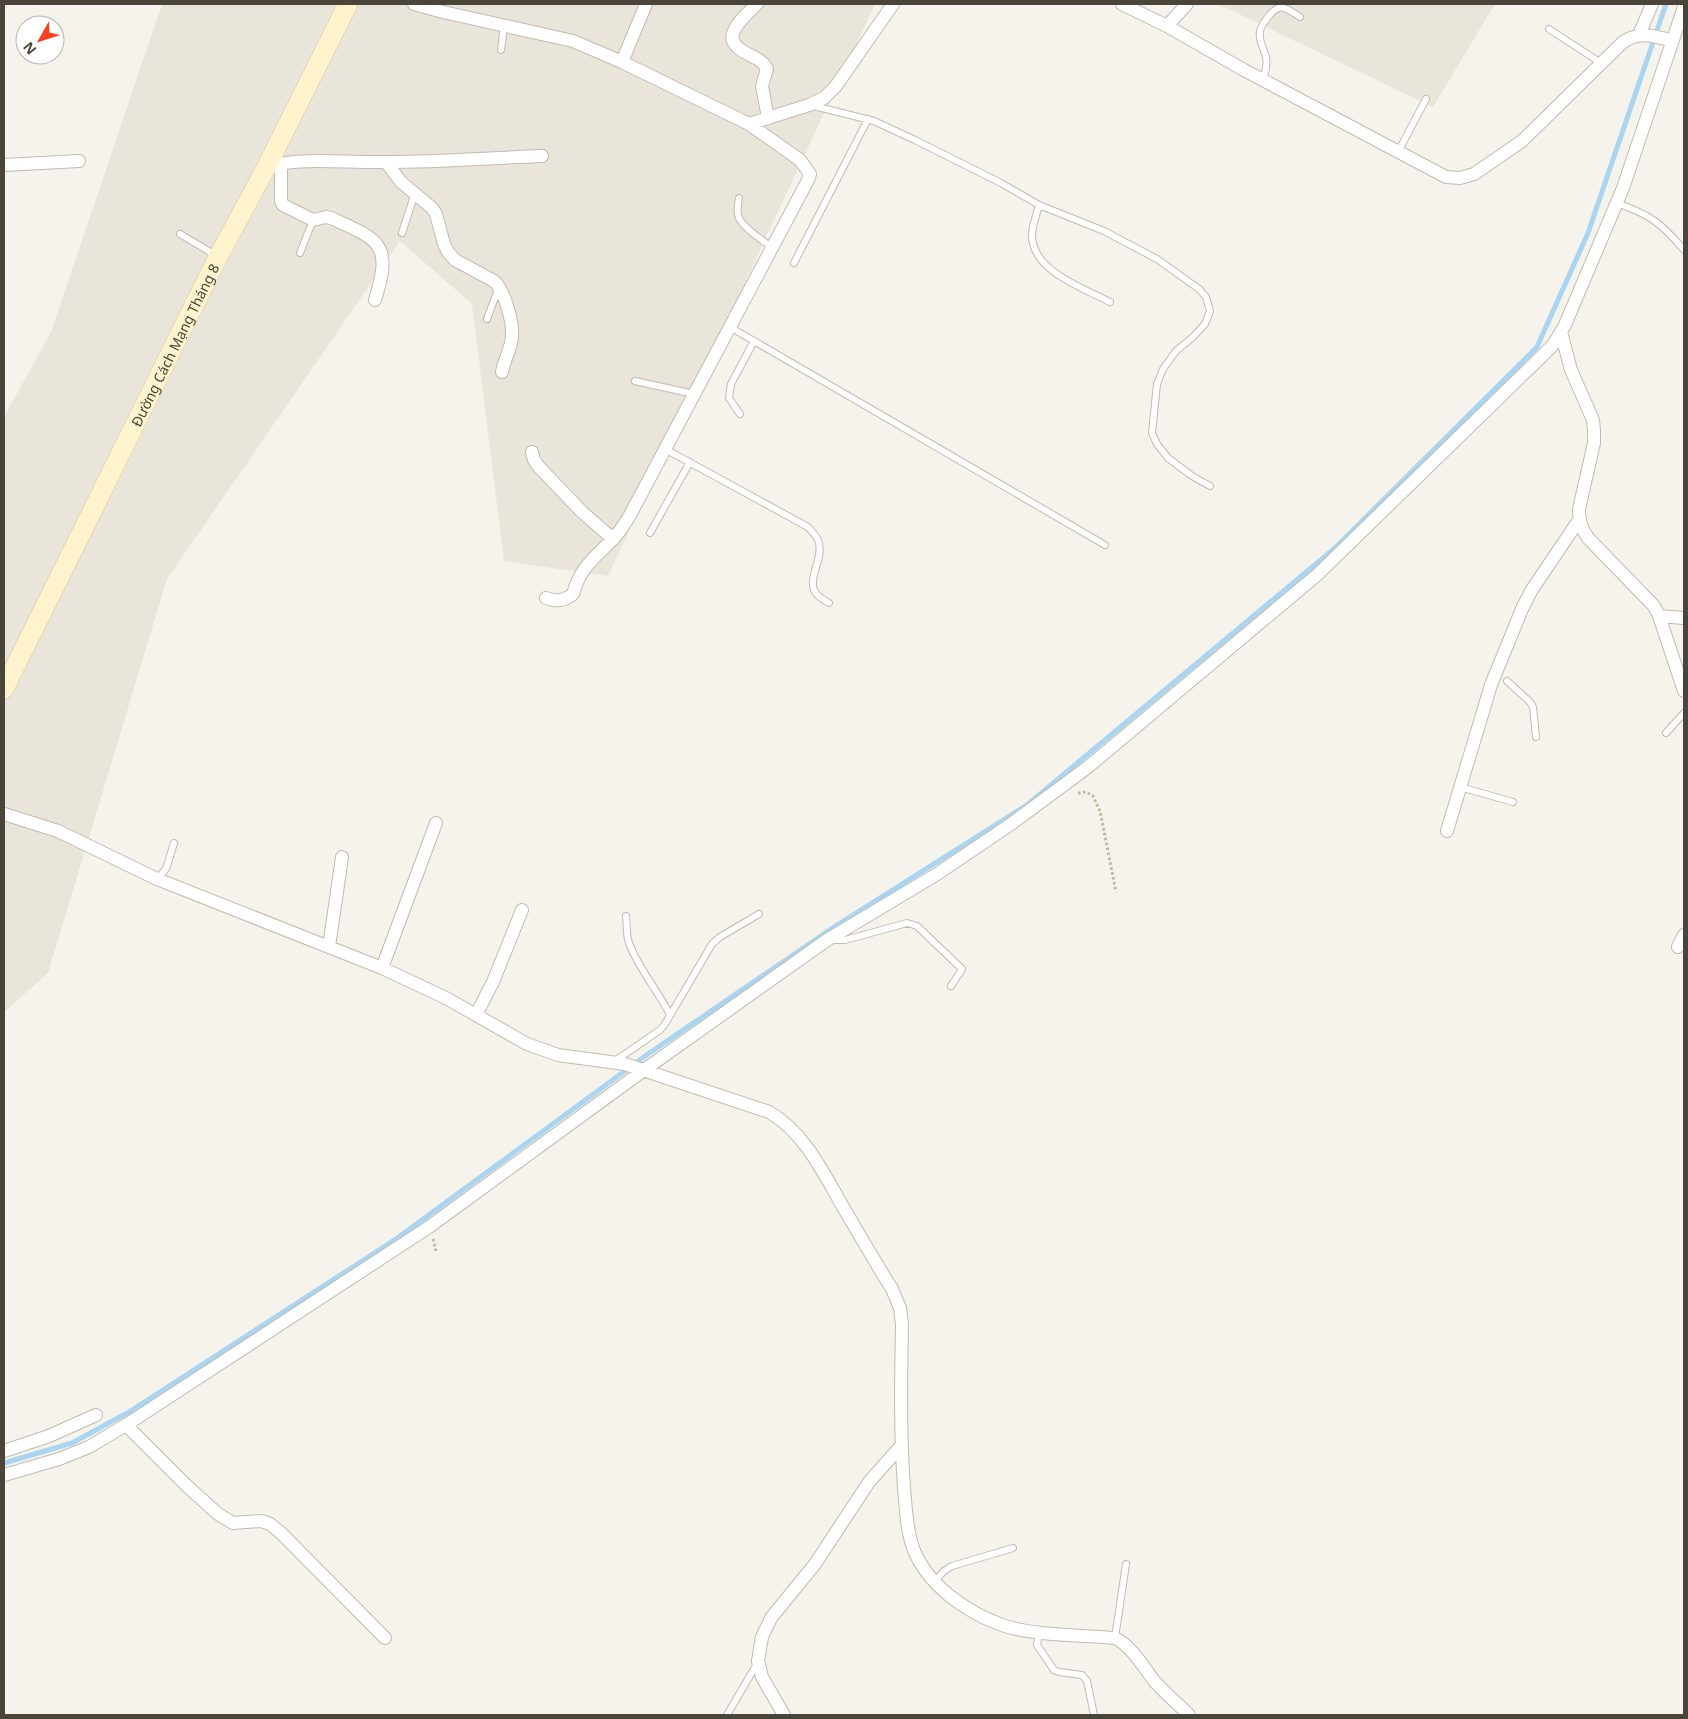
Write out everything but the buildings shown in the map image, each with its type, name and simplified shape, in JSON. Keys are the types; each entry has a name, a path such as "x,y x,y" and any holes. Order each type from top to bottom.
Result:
{"street":[{"name":"Đường Cách Mạng Tháng 8","path":"4,689 218,256 274,164 348,4"},
{"path":"414,4 573,41 622,62 749,124 800,160 810,174 629,517 613,539 587,565 578,577 573,594 562,601 546,598"},
{"path":"622,62 646,4"},
{"path":"757,4 740,20 733,30 732,38 733,44 738,50 759,60 767,68 762,86 768,118"},
{"path":"749,124 809,105 824,98 836,86 893,4"},
{"path":"1122,4 1167,26 1263,80 1446,177 1460,178 1474,174 1522,141 1623,42 1631,37 1642,35 1670,40"},
{"path":"1167,26 1187,4"},
{"path":"1642,35 1652,4"},
{"path":"4,1475 82,1450 126,1425 429,1227 642,1069 827,940 937,874 1011,824 1088,767 1317,575 1544,355 1561,332 1616,203 1670,40 1684,12"},
{"path":"375,300 381,280 382,267 378,246 371,238 331,218 326,217 313,220 283,205 274,164 306,160 386,162 542,156"},
{"path":"4,164 79,161"},
{"path":"386,162 401,182 426,201 436,214 444,244 455,260 494,281 499,286 509,314 512,335 502,372"},
{"path":"1561,332 1571,370 1592,420 1594,431 1594,443 1579,509 1579,520 1582,529 1588,538 1648,600 1659,616 1684,691"},
{"path":"532,452 538,467 582,512 613,539"},
{"path":"1447,831 1460,787 1502,677 1522,609 1531,591 1579,520"},
{"path":"1659,616 1684,618"},
{"path":"4,814 58,832 157,879 382,968 446,998 541,1050 558,1055 619,1063 642,1069 768,1112 782,1119 794,1131 816,1161 892,1289 900,1308 902,1324 901,1446 907,1527 913,1549 927,1572 946,1594 974,1612 1003,1625 1039,1632 1115,1638 1129,1649 1162,1689 1189,1715"},
{"path":"382,968 436,823"},
{"path":"329,947 342,857"},
{"path":"476,1015 493,982 522,910"},
{"path":"1678,947 1684,935"},
{"path":"4,1451 49,1436 96,1415"},
{"path":"126,1425 218,1514 233,1523 261,1521 270,1524 281,1533 385,1638"},
{"path":"784,1715 762,1677 758,1661 762,1637 771,1618 815,1564 874,1476 901,1446"}],"lane":[{"path":"1263,80 1267,68 1260,31 1267,18 1275,8 1281,7 1287,8 1300,17"},
{"path":"501,50 504,26"},
{"path":"1549,30 1601,63"},
{"path":"1398,152 1426,99"},
{"path":"809,105 868,119 916,140 1039,204 1104,231 1157,259 1198,288 1206,297 1210,311 1205,324 1176,351 1163,369 1157,384 1152,433 1157,444 1168,458 1192,476 1210,486"},
{"path":"794,263 868,119"},
{"path":"402,233 415,193"},
{"path":"739,198 737,209 739,218 753,233 772,248"},
{"path":"1616,203 1635,209 1656,220 1684,250"},
{"path":"1039,204 1032,234 1039,258 1057,274 1110,302"},
{"path":"300,252 313,220"},
{"path":"180,234 218,256"},
{"path":"487,319 499,286"},
{"path":"730,327 1105,545"},
{"path":"740,414 728,398 731,384 754,341"},
{"path":"635,381 694,394"},
{"path":"664,449 808,527 819,541 820,557 814,576 814,590 818,596 829,603"},
{"path":"650,533 690,462"},
{"path":"1502,677 1530,702 1533,707 1536,737"},
{"path":"1666,733 1684,713"},
{"path":"1460,787 1513,802"},
{"path":"157,879 166,869 174,843"},
{"path":"619,1063 666,1024 712,944 720,937 759,914"},
{"path":"626,916 628,942 646,978 665,1004 670,1015"},
{"path":"827,940 845,940 907,922 912,923 962,969 951,986"},
{"path":"935,1581 944,1571 952,1566 1013,1548"},
{"path":"1115,1638 1126,1564"},
{"path":"1039,1632 1036,1640 1037,1645 1054,1670 1082,1675 1087,1681 1094,1715"},
{"path":"727,1715 758,1661"}],"path":[{"path":"1046,798 1062,799 1070,795 1086,792 1092,796 1100,811 1116,892"}],"shaded area":[{"path":"162,4 875,4 608,576 504,561 472,304 400,241 167,579 48,973 4,1012 4,417 51,332"},
{"path":"1218,4 1495,4 1433,107"}],"waterway":[{"path":"4,1463 72,1443 129,1412 396,1239 648,1054 834,927 1027,805 1335,548 1537,347 1588,233 1666,4"}]}
